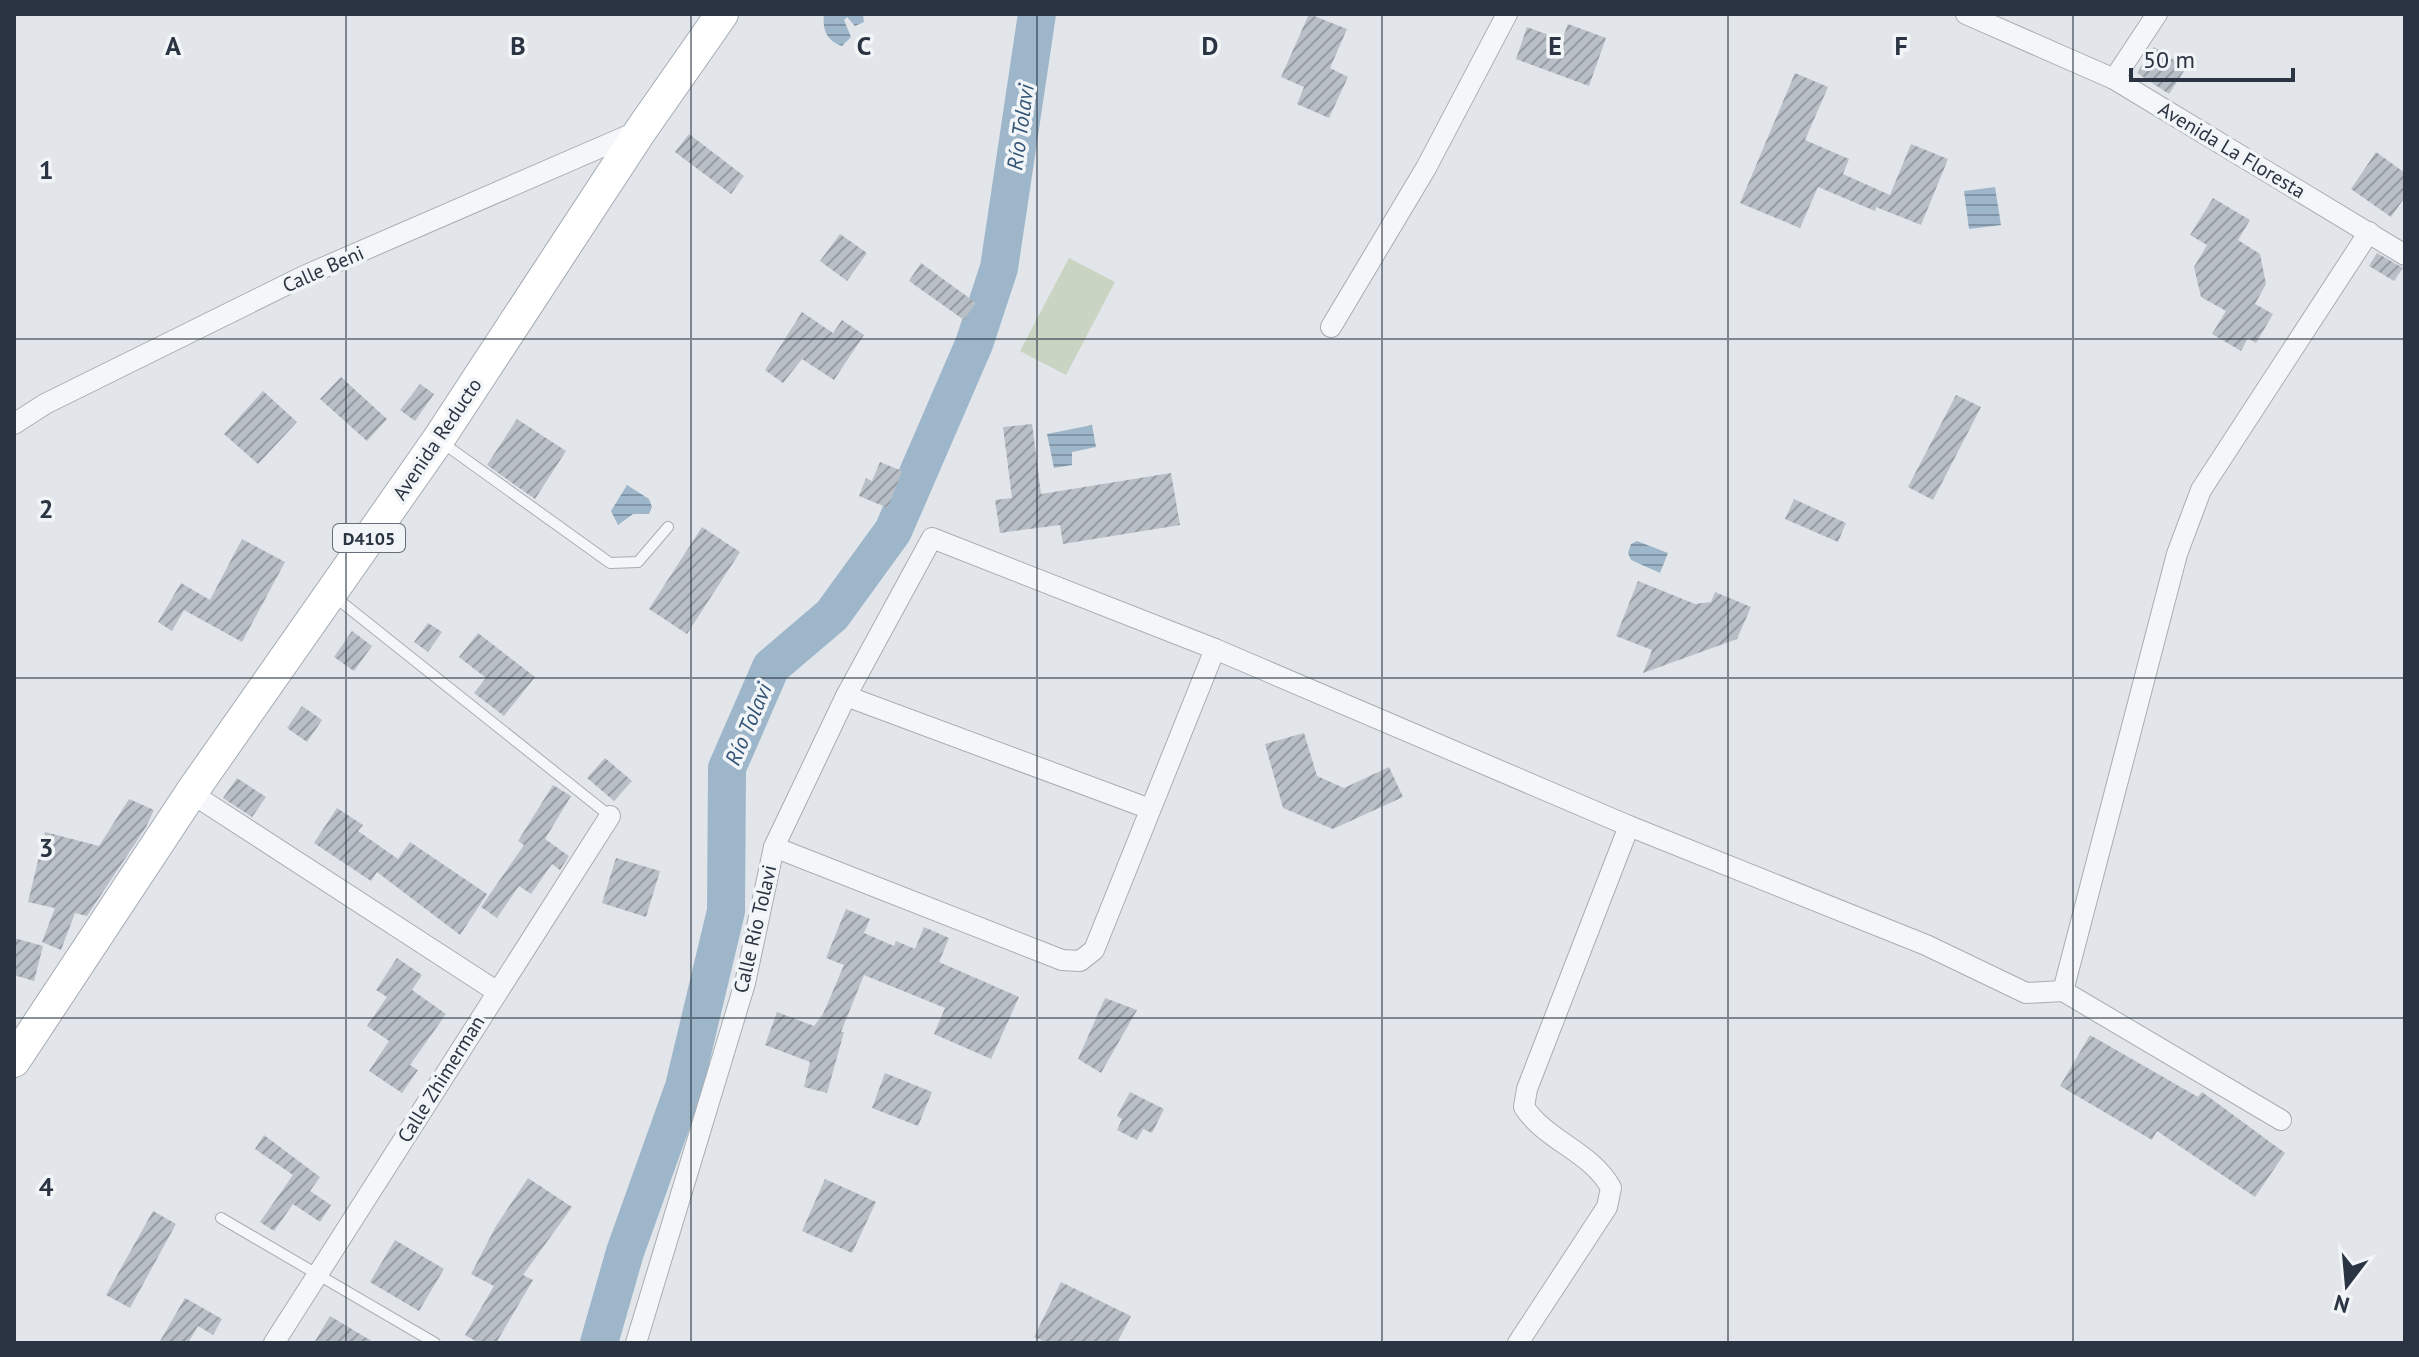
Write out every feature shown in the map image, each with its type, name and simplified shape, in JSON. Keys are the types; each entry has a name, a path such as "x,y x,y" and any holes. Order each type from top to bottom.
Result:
{"main road":[{"name":"Avenida Reducto","path":"14,1061 191,793 438,440 641,130 722,14"}],"street":[{"path":"1331,327 1426,168 1507,14"},
{"name":"Avenida La Floresta","path":"1966,14 2114,79 2405,255"},
{"path":"2114,79 2157,14"},
{"name":"Calle Beni","path":"14,424 45,404 304,276 641,130"},
{"path":"2063,991 2177,554 2201,490 2369,232"},
{"name":"Calle Río Tolavi","path":"636,1343 745,983 774,847 846,696 932,538 1215,649"},
{"path":"774,847 1062,960 1080,961 1094,950 1215,649 1629,826 1926,945 2026,993 2063,991 2281,1120"},
{"path":"846,696 1150,809"},
{"path":"191,793 496,991"},
{"name":"Calle Zhimerman","path":"274,1343 610,816"},
{"path":"1518,1343 1607,1207 1611,1188 1603,1173 1534,1123 1524,1107 1527,1089 1629,826"}],"lane":[{"path":"438,440 610,563 638,562 668,527"},
{"path":"330,593 610,816"},
{"path":"221,1218 435,1343"}],"green space":[{"path":"1069,258 1115,282 1066,375 1020,351"}],"water":[{"path":"824,14 872,14 863,15 864,22 855,26 847,17 844,20 851,37 842,46 827,34"},
{"path":"1995,187 2001,225 1969,229 1964,191"},
{"path":"1092,425 1096,447 1072,452 1072,465 1054,468 1047,434"},
{"path":"627,485 649,499 652,507 649,514 633,514 618,525 611,511"},
{"path":"1637,541 1668,553 1660,573 1631,560 1628,553 1631,544"}],"building":[{"path":"1309,14 1347,29 1330,68 1348,77 1329,118 1297,104 1304,87 1281,77"},
{"path":"1568,24 1606,38 1589,86 1516,59 1527,27 1562,40"},
{"path":"2154,47 2186,68 2169,94 2137,73"},
{"path":"1795,73 1828,87 1805,140 1849,159 1843,174 1890,195 1911,144 1948,159 1921,225 1876,207 1875,211 1818,187 1800,228 1740,203"},
{"path":"689,134 744,176 731,194 675,152"},
{"path":"2376,152 2405,173 2405,197 2391,217 2351,189"},
{"path":"2213,198 2250,220 2238,240 2260,254 2266,284 2255,304 2273,314 2256,343 2248,338 2241,351 2212,334 2226,311 2201,297 2194,267 2207,245 2190,235"},
{"path":"840,234 867,253 847,281 820,261"},
{"path":"2377,253 2403,268 2394,281 2369,266"},
{"path":"921,263 976,303 964,320 909,281"},
{"path":"802,312 833,333 842,320 864,335 834,380 802,359 783,383 765,370"},
{"path":"341,377 387,419 367,441 320,399"},
{"path":"420,384 434,394 415,421 400,410"},
{"path":"263,391 297,422 258,464 224,434"},
{"path":"1956,395 1981,407 1933,500 1908,487"},
{"path":"517,419 566,451 535,499 487,465"},
{"path":"1032,424 1041,494 1171,473 1180,525 1063,544 1060,525 1000,533 995,500 1012,498 1003,427"},
{"path":"880,462 902,471 888,508 859,496 866,478 872,481"},
{"path":"1794,499 1846,523 1838,542 1785,519"},
{"path":"702,527 740,552 687,634 649,609"},
{"path":"242,539 285,562 242,642 184,610 172,631 158,622 181,583 210,600"},
{"path":"1638,581 1695,604 1711,602 1715,592 1751,607 1737,639 1643,673 1652,650 1616,636"},
{"path":"428,623 442,632 428,652 414,642"},
{"path":"352,631 372,646 354,671 334,657"},
{"path":"478,633 535,677 504,716 474,693 486,678 459,657"},
{"path":"302,706 322,720 307,742 287,728"},
{"path":"1304,733 1317,776 1344,788 1389,767 1403,797 1333,829 1283,808 1265,744"},
{"path":"605,758 632,781 614,801 587,778"},
{"path":"237,778 266,797 252,817 223,798"},
{"path":"553,785 571,796 545,839 569,856 560,870 552,864 531,894 519,886 497,918 481,907 524,845 518,841"},
{"path":"129,799 154,810 146,827 87,916 75,913 61,950 42,942 55,908 28,902 45,832 99,846"},
{"path":"337,808 363,825 358,831 398,859 410,842 487,894 460,935 377,872 371,881 314,843"},
{"path":"616,858 660,871 646,917 602,903"},
{"path":"846,909 870,919 864,933 894,946 896,941 915,949 924,927 949,938 939,962 1019,997 991,1059 934,1034 945,1008 864,975 841,1032 844,1032 827,1093 804,1087 810,1062 765,1045 777,1012 814,1026 823,1014 844,965 826,958"},
{"path":"14,938 43,946 34,981 14,975"},
{"path":"397,958 422,975 412,990 446,1014 410,1065 418,1070 402,1093 369,1071 389,1041 367,1026 387,997 376,990"},
{"path":"1105,998 1137,1010 1101,1073 1078,1059"},
{"path":"2090,1035 2198,1097 2202,1092 2285,1153 2255,1197 2157,1131 2152,1140 2060,1086"},
{"path":"885,1073 932,1092 918,1126 872,1108"},
{"path":"1130,1092 1164,1109 1152,1133 1143,1129 1137,1140 1117,1130 1122,1119 1117,1116"},
{"path":"264,1135 320,1177 310,1191 331,1205 320,1222 293,1204 274,1231 260,1222 293,1175 255,1149"},
{"path":"528,1178 572,1207 523,1275 533,1280 496,1343 479,1343 465,1335 494,1286 471,1274 496,1226"},
{"path":"825,1179 876,1202 852,1253 802,1231"},
{"path":"153,1211 176,1224 130,1308 106,1295"},
{"path":"395,1240 444,1269 419,1311 370,1282"},
{"path":"1061,1282 1131,1316 1117,1343 1048,1343 1034,1337"},
{"path":"185,1298 222,1319 213,1335 198,1326 188,1343 159,1343"},
{"path":"330,1316 375,1343 314,1343"}],"waterway":[{"name":"Río Tolavi","path":"599,1343 625,1252 684,1087 726,911 727,768 771,667 832,615 893,531 974,344 999,268 1037,14"}]}
